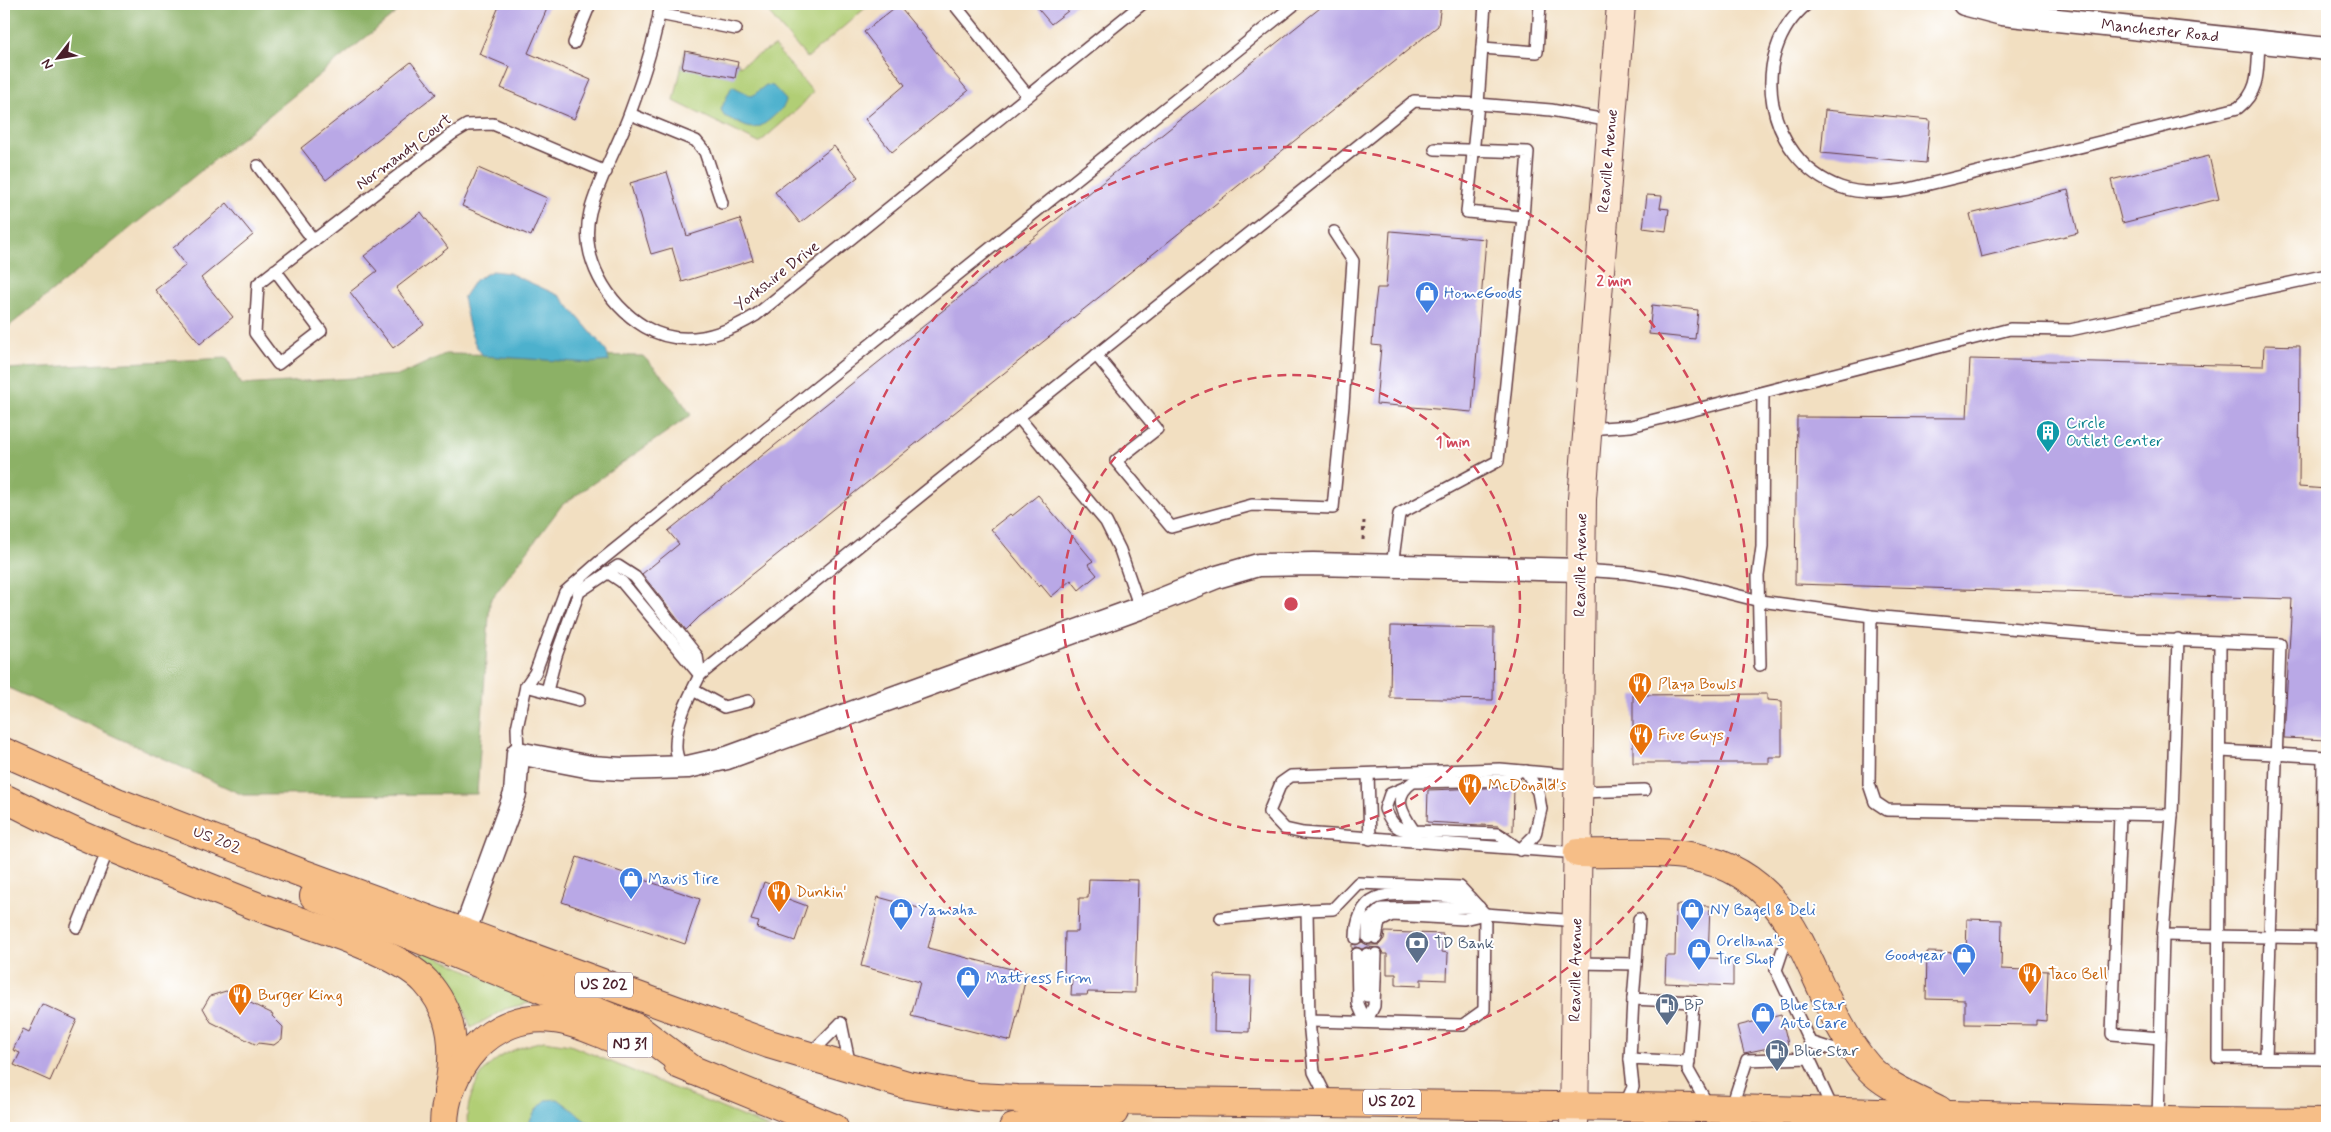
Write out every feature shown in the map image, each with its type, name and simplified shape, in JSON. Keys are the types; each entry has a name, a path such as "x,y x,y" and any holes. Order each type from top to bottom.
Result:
{"highway":[{"name":"US 202","path":"13,757 117,802 464,933 807,1057 933,1090 978,1097 1330,1103 1575,1117 1624,1107 2327,1123"},
{"path":"13,757 110,808 197,849 637,1028 694,1071"},
{"path":"4,798 109,846 250,904 373,949 414,971 435,994 451,1028 453,1055 444,1128"},
{"path":"1578,852 1686,856 1724,866 1749,878 1773,898 1792,924 1833,1015 1862,1059 1870,1068 1897,1089 1947,1114"},
{"name":"NJ 31","path":"448,1092 456,1071 465,1058 486,1038 502,1029 536,1019 554,1019 586,1028 834,1128"},
{"path":"1013,1128 1111,1112 1210,1101"}],"street":[{"name":"Manchester Road","path":"1964,4 2002,14 2327,49"},
{"name":"Reaville Avenue","path":"1575,1117 1582,499 1620,8"},
{"path":"464,933 515,794 518,753 591,767 622,769 681,768 736,755 1140,608 1216,577 1258,565 1581,570"}],"lane":[{"path":"574,43 590,4"},
{"path":"954,4 1028,96"},
{"name":"Yorkshire Drive","path":"660,9 630,114 590,211 588,230 590,256 599,279 613,299 631,318 649,329 671,337 685,338 715,336 734,329 756,315 1142,4"},
{"path":"518,753 517,728 526,686 535,673 565,592 598,562 1295,4"},
{"path":"1485,4 1478,104 1467,212 1523,217"},
{"path":"1482,48 1537,52 1540,4"},
{"path":"1807,4 1787,26 1777,46 1771,67 1770,92 1774,116 1784,138 1799,158 1818,175 1840,187 1865,192 1889,192 1908,189 2238,108 2249,99 2255,87 2259,42"},
{"path":"660,9 736,29"},
{"path":"681,768 676,749 678,729 700,675 925,492 1414,101 1551,110 1611,121"},
{"path":"630,114 696,141 705,152 722,203"},
{"name":"Normandy Court","path":"275,270 320,331 278,364 255,333 258,284 275,270 467,125 493,124 606,172"},
{"path":"1392,566 1399,514 1498,461 1528,152 1435,149"},
{"path":"258,166 314,241"},
{"path":"1096,355 1157,429 1116,462 1171,527 1252,505 1333,508 1343,405 1353,261 1334,232"},
{"path":"1587,430 1631,426 2010,329 2070,330 2327,275"},
{"path":"1760,665 1758,576 1762,547 1763,393"},
{"path":"1019,418 1106,522 1120,550 1140,608"},
{"path":"1581,570 1626,573 1684,582 1760,601 1871,616 2136,639 2280,644 2266,1058"},
{"path":"547,691 556,656 579,592 607,572 622,582 700,675"},
{"path":"1871,616 1869,784 1875,802 1887,810 2172,815"},
{"path":"2158,1120 2163,935 2172,815 2178,639"},
{"path":"2220,643 2218,1058 2324,1059 2325,757 2220,751"},
{"path":"526,686 579,700"},
{"path":"693,690 724,707 748,701"},
{"path":"1578,852 1520,850 1370,839 1285,829 1269,812 1281,783 1291,776 1500,769 1522,771 1578,784 1644,790"},
{"path":"1520,850 1498,834 1401,830 1390,822 1385,809 1390,794 1414,782 1511,780 1522,771"},
{"path":"1520,850 1535,835 1541,809 1538,792 1522,771"},
{"path":"1368,774 1370,839"},
{"path":"1404,788 1400,801 1402,814 1414,831"},
{"path":"2120,814 2112,1034 2160,1038"},
{"path":"76,927 109,846"},
{"path":"1221,918 1333,909 1358,883 1460,887 1482,911 1484,1010 1463,1025 1309,1021"},
{"path":"1470,898 1398,895 1376,898 1362,911 1356,927 1367,938 1380,922 1392,915 1464,919 1482,911 1577,921"},
{"path":"1307,910 1309,1021 1314,1072 1330,1103"},
{"path":"1624,1107 1633,1087 1630,1059 1639,919"},
{"path":"1792,924 1776,970 1810,1042 1809,1058 1834,1112"},
{"path":"2163,935 2325,938"},
{"path":"1367,954 1374,1006 1366,1022 1358,1004 1367,954"},
{"path":"1576,963 1636,964"},
{"path":"1633,999 1693,1002 1688,1070 1721,1108 1747,1060 1809,1058"},
{"path":"807,1057 841,1023 851,1070"},
{"path":"1810,1042 1862,1059"},
{"path":"1630,1059 1689,1062"}],"path":[{"path":"1363,540 1364,521"}],"green space":[{"path":"4,4 407,4 8,327 4,341"},
{"path":"761,4 870,4 807,58"},
{"path":"774,46 813,92 799,108 759,143 674,101 685,51 738,62 739,66"},
{"path":"445,354 643,356 670,384 691,415 562,505 490,601 477,794 243,795 4,686 4,369 227,358 241,385 400,375"},
{"path":"422,950 533,1000 533,1002 505,1009 471,1028 463,1007 452,987 438,970 421,955"},
{"path":"544,1041 570,1045 770,1128 468,1128 469,1102 483,1072 500,1057 520,1047"}],"water":[{"path":"766,85 773,86 786,100 782,109 767,122 755,128 750,128 724,116 721,109 732,86 752,96"},
{"path":"492,271 509,273 560,296 606,350 609,361 591,363 484,356 472,337 463,298 475,280"},
{"path":"558,1099 596,1128 526,1128 536,1110 546,1100"}],"building":[{"path":"500,4 549,4 528,53 591,80 574,119 501,88 510,67 479,54"},
{"path":"1034,4 1077,4 1051,24"},
{"path":"1325,4 1441,4 1438,26 699,617 686,630 642,574 679,544 668,531"},
{"path":"898,5 968,91 892,152 865,119 905,85 864,32"},
{"path":"685,51 738,62 735,78 682,68"},
{"path":"411,62 436,94 326,180 301,148"},
{"path":"1825,110 1930,120 1926,163 1821,153"},
{"path":"834,146 858,177 800,223 775,192"},
{"path":"2209,156 2219,199 2122,223 2111,180"},
{"path":"478,168 547,198 531,236 462,206"},
{"path":"667,172 687,236 740,219 753,260 682,282 672,248 651,254 630,183"},
{"path":"2068,190 2078,233 1981,257 1970,214"},
{"path":"1647,195 1662,196 1660,208 1669,209 1666,231 1643,228"},
{"path":"227,203 253,235 201,278 233,317 200,344 155,290 186,265 173,248"},
{"path":"421,212 448,248 396,288 424,325 393,348 350,292 377,271 364,256"},
{"name":"HomeGoods","path":"1390,231 1486,239 1472,412 1376,404 1381,346 1372,345 1375,305 1377,288 1386,288"},
{"path":"1652,305 1698,310 1695,339 1649,334"},
{"name":"Circle Outlet Center","path":"2264,345 2300,346 2299,487 2327,489 2327,740 2284,738 2292,599 1795,584 1797,417 1967,418 1970,359 2263,366"},
{"path":"1038,495 1093,561 1088,564 1097,575 1079,590 1071,580 1051,597 1041,585 1039,587 991,529 1010,514 1012,516"},
{"path":"1391,626 1494,628 1493,700 1390,698"},
{"path":"1767,694 1767,700 1782,701 1782,757 1769,757 1769,763 1633,763 1633,695"},
{"name":"McDonald's","path":"1514,787 1513,831 1508,832 1498,826 1427,822 1428,790"},
{"name":"Mavis Tire","path":"577,857 700,899 685,944 562,902"},
{"path":"1089,879 1138,880 1135,993 1088,992 1087,995 1071,995 1072,977 1064,977 1065,932 1078,932 1079,898 1088,898"},
{"name":"Dunkin'","path":"764,882 783,889 780,896 807,906 795,941 757,928 759,922 751,920"},
{"name":"Mattress Firm","path":"878,897 937,913 928,948 1027,973 1011,1041 911,1016 920,982 861,966"},
{"path":"1676,905 1710,906 1708,958 1733,959 1733,986 1665,983 1666,956 1675,956"},
{"name":"Goodyear","path":"1967,919 2002,920 2001,969 2048,971 2046,1021 2036,1020 2036,1025 1965,1024 1965,1000 1926,999 1927,952 1966,953"},
{"name":"TD Bank","path":"1385,932 1443,934 1442,952 1448,953 1447,980 1421,979 1421,986 1396,985 1396,974 1387,974 1387,954 1383,954 1380,948 1367,947 1362,949 1356,947 1352,949 1352,944 1356,945 1362,942 1368,945 1379,945 1384,939"},
{"path":"1215,975 1251,976 1249,1032 1214,1031"},
{"name":"Burger King","path":"226,991 273,1014 272,1016 283,1027 282,1039 274,1045 258,1043 257,1045 211,1022 203,1008 210,996"},
{"path":"42,1004 77,1020 50,1081 14,1065 20,1053 13,1050 23,1029 29,1032"},
{"name":"Blue Star Auto Care","path":"1781,1015 1788,1044 1744,1053 1737,1026"}],"place":[{"name":"HomeGoods","path":"1427,314"},
{"name":"Circle Outlet Center","path":"2048,453"},
{"name":"Playa Bowls","path":"1640,705"},
{"name":"Five Guys","path":"1641,756"},
{"name":"McDonald's","path":"1470,806"},
{"name":"Mavis Tire","path":"631,900"},
{"name":"Dunkin'","path":"779,913"},
{"name":"Yamaha","path":"901,931"},
{"name":"NY Bagel & Deli","path":"1692,931"},
{"name":"TD Bank","path":"1417,964"},
{"name":"Orellana's Tire Shop","path":"1699,971"},
{"name":"Goodyear","path":"1964,976"},
{"name":"Taco Bell","path":"2030,995"},
{"name":"Mattress Firm","path":"968,999"},
{"name":"Burger King","path":"240,1016"},
{"name":"BP","path":"1667,1026"},
{"name":"Blue Star Auto Care","path":"1763,1035"},
{"name":"Blue Star","path":"1777,1072"}]}
